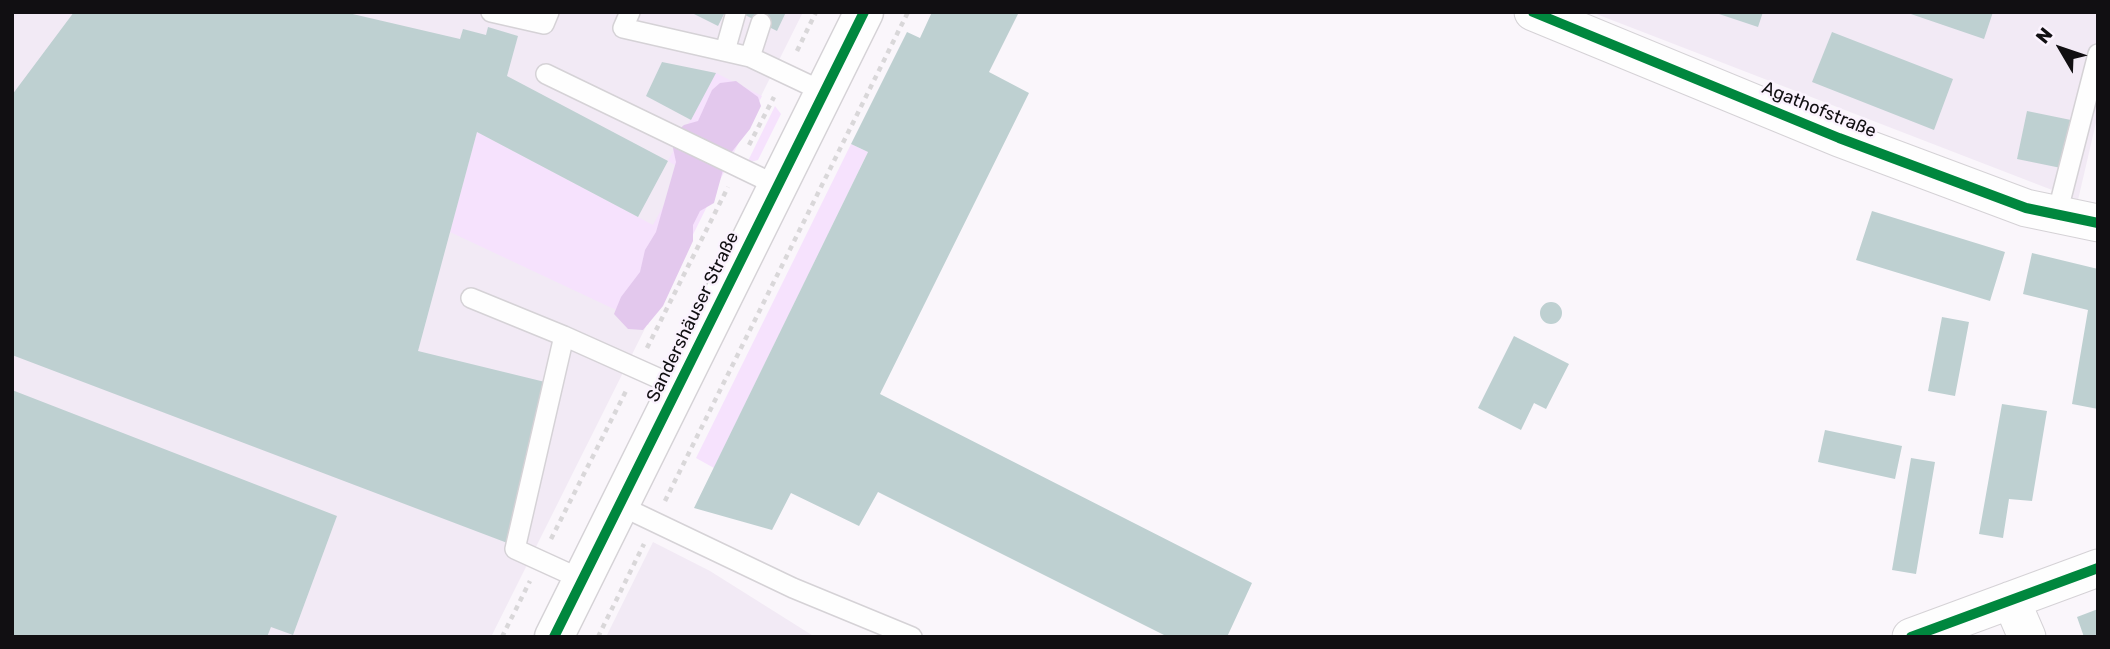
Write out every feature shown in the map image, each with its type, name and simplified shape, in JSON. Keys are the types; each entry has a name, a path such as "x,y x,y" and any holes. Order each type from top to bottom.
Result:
{"main road":[{"name":"Sandershäuser Straße","path":"554,637 864,12"}],"street":[{"name":"Agathofstraße","path":"1533,12 1839,138 2026,208 2098,223"},
{"path":"1911,637 2098,568"},
{"path":"2011,600 2027,637"}],"lane":[{"path":"491,12 544,24 549,12"},
{"path":"630,12 623,28 750,57 824,92"},
{"path":"725,51 736,12"},
{"path":"750,57 761,23"},
{"path":"2057,214 2098,54"},
{"path":"546,74 778,186"},
{"path":"471,298 678,387"},
{"path":"564,336 515,548 583,579"},
{"path":"619,505 793,588 912,637"}],"path":[{"path":"502,637 816,12"},
{"path":"598,637 908,12"}],"shaded area":[{"path":"12,12 803,12 491,637 12,637"},
{"path":"1591,12 2098,12 2098,114 2078,200"},
{"path":"716,73 762,96 648,325 450,232 477,132 653,225 683,170 668,161"},
{"path":"736,81 758,97 761,106 750,129 726,159 714,203 700,211 693,225 693,241 663,306 643,330 628,329 614,314 621,297 640,272 645,250 656,232 676,162 673,148 675,133 684,125 698,121 712,90 720,83"},
{"path":"775,106 781,114 758,160 747,163"},
{"path":"851,144 868,152 714,468 696,458"},
{"path":"653,542 710,571 815,637 606,637"}],"building":[{"path":"74,12 344,12 460,39 463,29 486,35 488,27 518,36 507,76 668,161 638,217 477,132 418,351 545,382 510,544 12,355 12,95"},
{"path":"690,12 725,12 718,26"},
{"path":"739,12 786,12 777,31"},
{"path":"932,12 1019,12 989,72 1029,93 880,394 1252,583 1227,637 1168,637 878,492 859,526 791,493 772,530 694,508 868,152 851,144 907,32 920,38"},
{"path":"1713,12 1763,12 1758,27"},
{"path":"1905,12 1993,12 1984,39"},
{"path":"1832,32 1953,79 1934,130 1812,82"},
{"path":"662,62 716,73 691,120 646,96"},
{"path":"2027,111 2071,120 2061,168 2017,159"},
{"path":"1872,211 2005,252 1990,301 1856,260"},
{"path":"2032,253 2098,269 2098,409 2072,404 2088,310 2023,294"},
{"path":"1551,302 1559,305 1562,313 1559,321 1551,324 1543,321 1540,313 1543,305"},
{"path":"1942,317 1969,322 1955,396 1928,391"},
{"path":"1514,336 1569,364 1546,409 1534,403 1521,430 1478,408"},
{"path":"12,390 337,516 293,635 271,627 267,637 12,637"},
{"path":"2002,404 2047,411 2032,501 2009,499 2003,538 1979,534"},
{"path":"1825,430 1902,446 1895,479 1818,462"},
{"path":"1911,458 1935,462 1916,574 1892,570"},
{"path":"2098,609 2098,637 2084,637 2077,617"}],"cycle path":[{"path":"554,637 864,12"},
{"path":"1533,12 1839,138 2026,208 2098,223"},
{"path":"1911,637 2098,568"}]}
